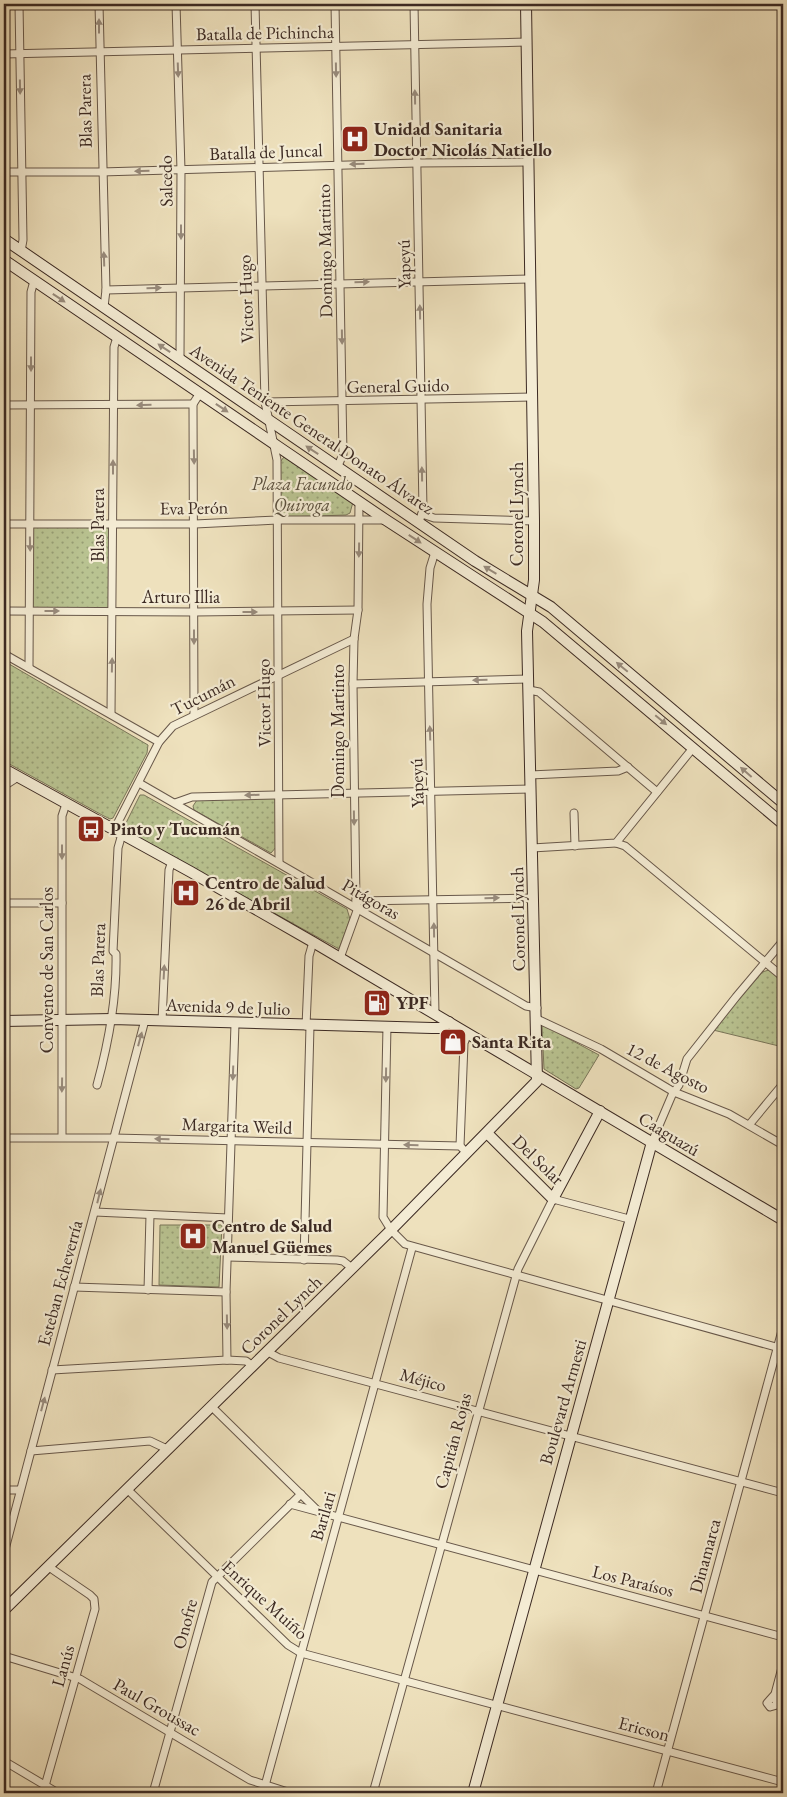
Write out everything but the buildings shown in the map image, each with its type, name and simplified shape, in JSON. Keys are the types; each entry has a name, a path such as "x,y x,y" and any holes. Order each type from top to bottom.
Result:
{"main road":[{"name":"Coronel Lynch","path":"4,1610 391,1230 464,1149 487,1133 535,1085 539,1074 527,631 532,596 534,522 526,4"},
{"name":"Avenida Teniente General Donato Álvarez","path":"4,239 268,420 421,518 429,529 475,561 563,617 783,803"},
{"name":"Avenida Teniente General Donato Álvarez","path":"4,260 358,502 555,631 783,824"},
{"name":"Caaguazú","path":"4,769 172,861 313,942 783,1220"},
{"name":"Avenida 9 de Julio","path":"4,1021 112,1019 308,1026 441,1028 449,1022"},
{"name":"Capitán Rojas","path":"554,1199 600,1111"},
{"name":"Del Solar","path":"487,1133 554,1199"},
{"name":"Boulevard Armesti","path":"473,1793 608,1302 629,1219 652,1142"}],"street":[{"path":"19,4 23,240 21,251"},
{"name":"Blas Parera","path":"99,4 101,172 106,290 104,307"},
{"name":"Salcedo","path":"176,4 181,170 180,358"},
{"name":"Victor Hugo","path":"255,4 264,402 275,444 280,794 279,862"},
{"name":"Domingo Martinto","path":"335,4 343,402 343,454 338,466"},
{"name":"Yapeyú","path":"414,4 421,400 421,518"},
{"name":"Batalla de Pichincha","path":"4,54 100,54 177,50 527,42"},
{"name":"Batalla de Juncal","path":"4,172 101,172 417,163 528,162"},
{"path":"106,290 529,279"},
{"path":"30,668 31,292 34,281"},
{"name":"Blas Parera","path":"112,714 113,405 114,347 117,337"},
{"path":"194,714 195,524 193,404 200,393"},
{"name":"General Guido","path":"264,402 532,398"},
{"path":"4,404 193,404"},
{"name":"Domingo Martinto","path":"340,958 357,905 353,792 353,684 354,639 358,610 360,522 358,502"},
{"path":"421,518 534,522"},
{"path":"429,529 434,518"},
{"name":"Eva Perón","path":"4,524 195,524 277,520 360,522 386,520"},
{"name":"Yapeyú","path":"435,552 430,568 427,604 435,1014"},
{"name":"Arturo Illia","path":"4,610 194,612 358,610"},
{"name":"Tucumán","path":"118,832 159,742 173,726 194,714 354,639"},
{"path":"4,654 159,742"},
{"path":"353,684 428,681 528,685 657,792"},
{"path":"616,843 693,748"},
{"path":"530,775 618,770 628,767"},
{"path":"4,786 18,777"},
{"name":"Pitágoras","path":"139,783 357,905 434,953 526,1006 536,1008"},
{"path":"175,804 192,797 531,788"},
{"name":"Convento de San Carlos","path":"62,1137 62,816 66,804"},
{"path":"574,813 575,846"},
{"name":"Blas Parera","path":"97,1085 111,1030 111,1008 116,997 116,954 113,951 118,832"},
{"path":"532,848 616,843 625,846 783,977"},
{"path":"162,1021 169,870 172,861"},
{"path":"357,905 434,899 533,898"},
{"path":"4,903 62,903"},
{"name":"Boulevard Armesti","path":"652,1142 674,1092 679,1085 684,1064 709,1030 783,941"},
{"path":"304,1260 309,956 313,942"},
{"name":"12 de Agosto","path":"537,1019 594,1046 674,1092 730,1114 783,1145"},
{"name":"Esteban Echeverría","path":"4,1553 145,1020"},
{"path":"227,1360 226,1292 235,1024"},
{"path":"387,1026 383,1214 391,1230 412,1248 781,1348"},
{"path":"464,1149 464,1043 468,1033"},
{"path":"749,1125 783,1084"},
{"name":"Margarita Weild","path":"4,1138 62,1137 231,1140 385,1144 464,1149"},
{"name":"Del Solar","path":"554,1199 629,1219"},
{"name":"Capitán Rojas","path":"373,1793 515,1276 554,1199"},
{"path":"95,1212 228,1218"},
{"path":"148,1290 150,1215"},
{"name":"Barilari","path":"264,1790 412,1248"},
{"path":"228,1257 343,1261 352,1268"},
{"path":"74,1287 226,1292"},
{"name":"Dinamarca","path":"656,1793 741,1481 781,1348 783,1327"},
{"name":"Méjico","path":"268,1352 279,1358 783,1493"},
{"path":"52,1370 227,1360 246,1361 253,1366"},
{"path":"212,1406 320,1512"},
{"path":"31,1451 150,1441 167,1449"},
{"path":"4,1490 20,1490"},
{"name":"Enrique Muiño","path":"128,1490 288,1645 301,1653 497,1704"},
{"name":"Onofre","path":"154,1793 211,1587 216,1577 301,1494"},
{"name":"Los Paraísos","path":"290,1504 783,1637"},
{"name":"Lanús","path":"44,1790 95,1603 90,1595 49,1567"},
{"name":"Paul Groussac","path":"4,1656 75,1677 171,1732 264,1790 291,1793"},
{"path":"775,1694 783,1664"},
{"name":"Ericson","path":"497,1704 783,1782"},
{"path":"4,1761 44,1790 58,1793"}],"green space":[{"name":"Plaza Facundo Quiroga","path":"284,457 353,502 350,513 346,515 284,517 280,512 280,462"},
{"path":"30,524 113,524 113,611 30,611"},
{"path":"4,661 148,745 147,753 113,818 110,819 102,815 4,761"},
{"path":"140,795 144,795 347,909 350,919 339,949 126,831 124,827"},
{"path":"276,798 277,846 271,853 194,810 193,806 197,800"},
{"path":"769,970 783,982 783,1047 713,1030 762,972"},
{"path":"542,1026 599,1055 579,1088 576,1089 544,1069"},
{"path":"160,1225 222,1225 219,1287 159,1285"}],"place":[{"name":"Unidad Sanitaria Doctor Nicolás Natiello","path":"355,139"},
{"name":"Pinto y Tucumán","path":"91,829"},
{"name":"Centro de Salud 26 de Abril","path":"186,893"},
{"name":"YPF","path":"377,1003"},
{"name":"Santa Rita","path":"453,1042"},
{"name":"Centro de Salud Manuel Güemes","path":"193,1236"}]}
